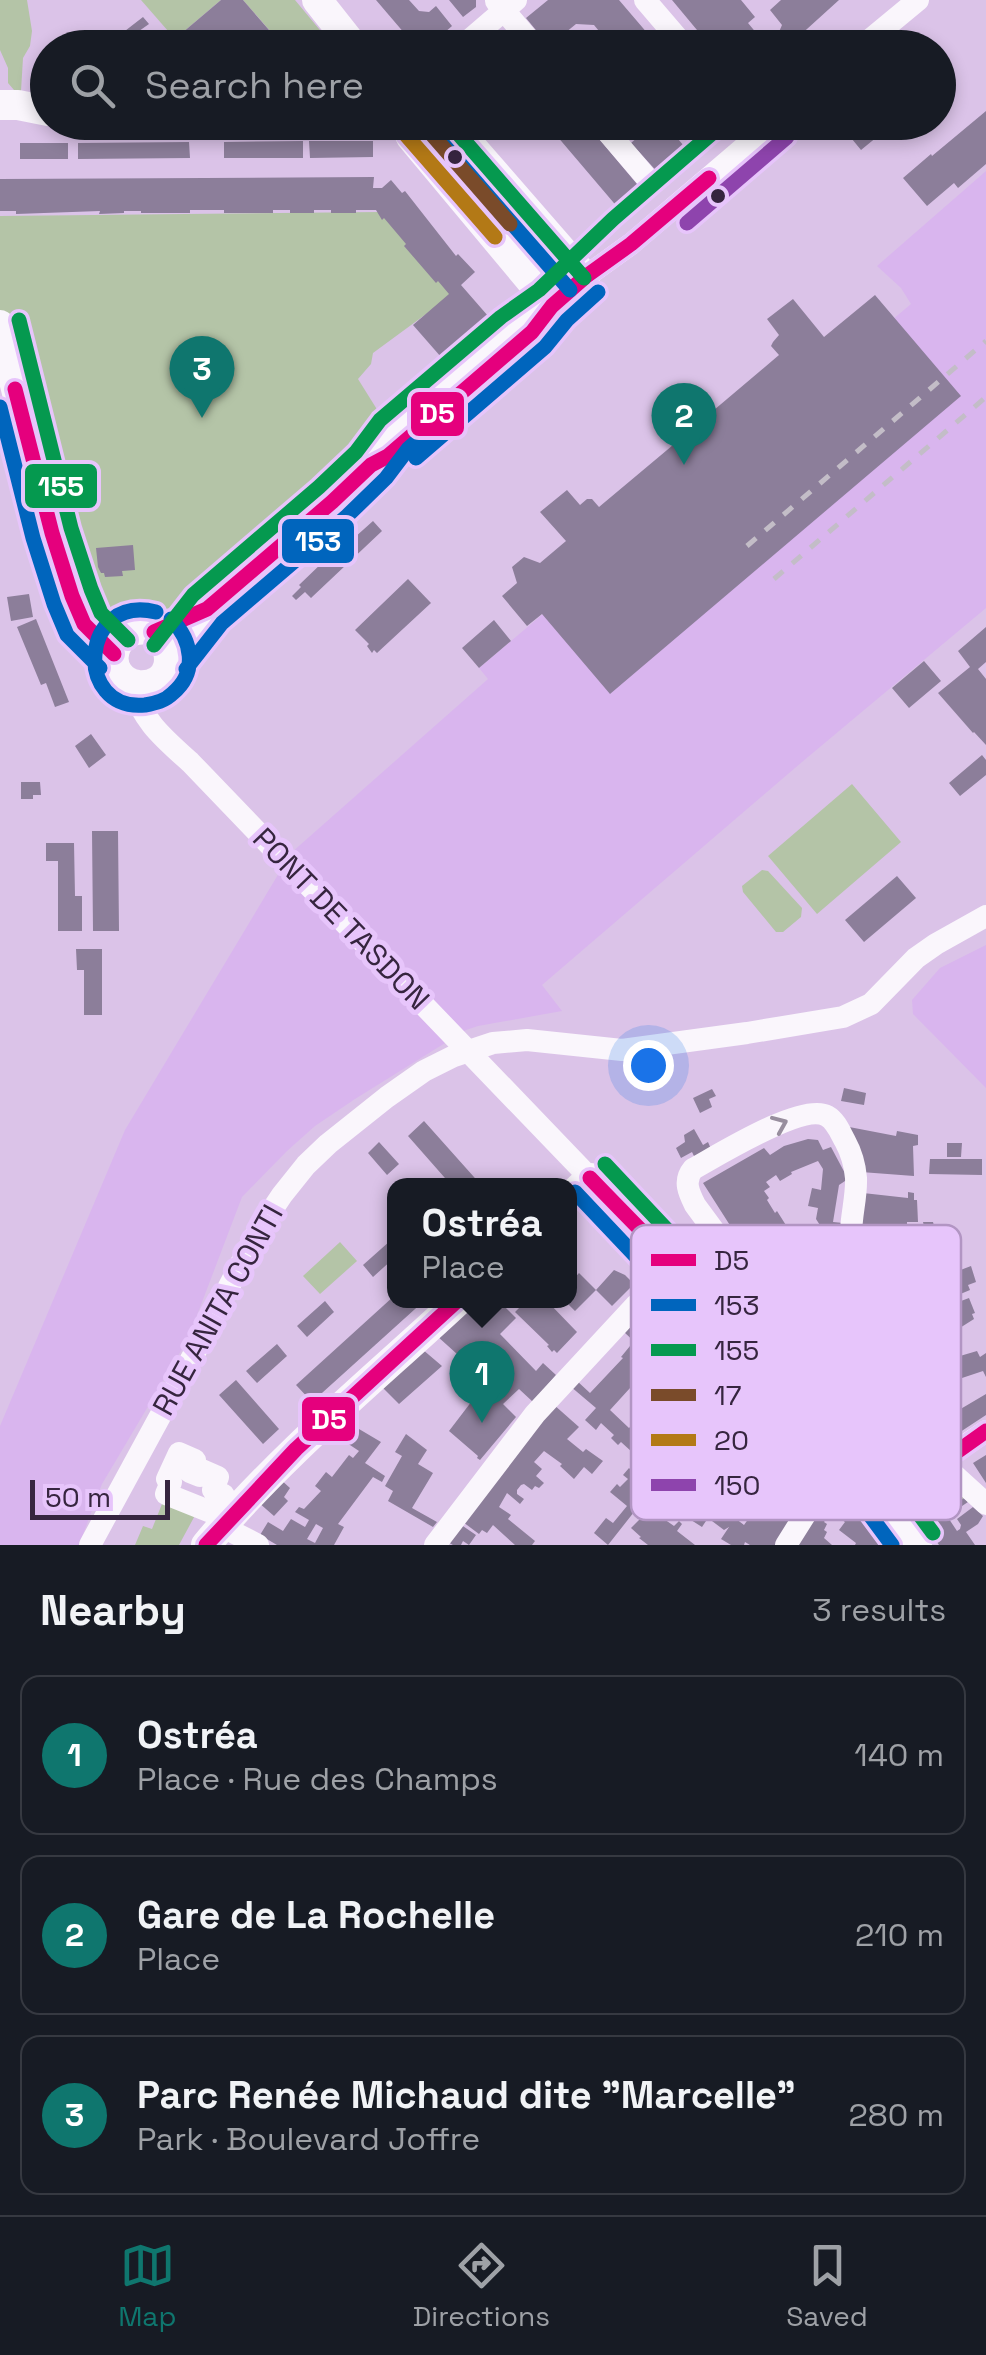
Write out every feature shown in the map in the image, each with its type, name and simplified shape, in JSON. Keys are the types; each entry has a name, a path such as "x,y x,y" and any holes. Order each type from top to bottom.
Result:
{"main road":[{"path":"317,0 341,30"},
{"path":"0,106 30,109"},
{"path":"0,119 30,116"},
{"path":"414,140 552,306"},
{"path":"466,140 584,277"},
{"path":"0,326 8,390 72,596 84,624 114,654"},
{"path":"155,649 120,639 114,654 117,672 130,683 152,684 155,649 332,502 370,465"},
{"path":"72,596 155,649"},
{"path":"580,1188 631,1242"},
{"path":"214,1535 292,1452 450,1308"},
{"path":"899,1520 917,1545"}],"street":[{"path":"645,0 671,30"},
{"path":"882,30 918,0"},
{"path":"478,30 505,3 524,30"},
{"path":"614,140 652,184"},
{"path":"370,465 393,434 514,332 631,244 743,140"},
{"path":"155,649 160,708 155,730"},
{"name":"PONT DE TASDON","path":"130,683 146,720 524,1109 573,1178"},
{"name":"RUE ANITA CONTI","path":"90,1545 256,1234 306,1165 386,1096 454,1056 493,1044 527,1040 622,1050 843,1017 871,1004 916,958 986,916"},
{"path":"708,1225 694,1206 687,1182 693,1169 763,1131 806,1114 822,1113 836,1123 854,1165 851,1225"},
{"path":"435,1545 534,1414 631,1310"},
{"path":"961,1448 986,1432"},
{"path":"961,1481 986,1504"},
{"path":"786,1545 802,1520"},
{"path":"214,1535 258,1545"}],"shaded area":[{"path":"986,171 986,608 542,985 562,1011 466,1030 315,1126 287,1151 242,1197 188,1339 102,1484 79,1545 0,1545 0,1426 125,1130 291,853 488,679 479,668 911,304 901,288 877,266"},
{"path":"986,945 986,1088 913,1014 912,1000 940,968"}],"green space":[{"path":"0,0 27,0 32,30 30,46 23,58 21,91 8,83 8,68 0,50"},
{"path":"141,0 221,0 186,30 167,30"},
{"path":"243,0 295,0 320,30 269,30"},
{"path":"380,212 452,295 373,353 371,364 358,379 393,435 207,609 135,630 101,616 72,596 0,325 0,216"},
{"path":"852,784 901,842 817,914 768,856"},
{"path":"762,870 768,871 802,908 801,917 783,932 776,932 743,892 742,886"},
{"path":"340,1242 357,1261 320,1294 303,1276"},
{"path":"166,1494 199,1508 179,1545 135,1545 143,1526 152,1529"}],"building":[{"path":"221,0 243,0 269,30 186,30"},
{"path":"376,0 409,0 419,11 429,12 436,6 452,26 447,30 402,30"},
{"path":"449,0 476,0 476,7 463,17"},
{"path":"548,0 619,0 645,30 598,30 594,25 576,24 569,30 536,30 526,18"},
{"path":"672,0 741,0 755,17 748,23 754,30 697,30"},
{"path":"781,0 839,0 806,30 780,30 782,25 770,10"},
{"path":"143,17 149,24 140,30 126,30"},
{"path":"986,111 986,164 958,188 954,183 927,206 903,178 931,154 956,140"},
{"path":"560,140 600,140 642,190 619,209"},
{"path":"679,140 688,151 660,175 631,143"},
{"path":"853,140 873,140 861,150"},
{"path":"303,141 303,158 224,158 224,142"},
{"path":"309,141 373,141 373,157 310,158"},
{"path":"189,142 190,158 78,159 78,143"},
{"path":"20,143 68,143 68,159 20,159"},
{"path":"374,177 373,188 382,188 391,180 402,193 405,191 456,256 475,272 461,285 495,324 448,365 413,325 449,294 376,210 99,214 100,211 0,211 0,179"},
{"path":"875,295 961,396 610,694 542,614 527,626 502,596 517,583 512,567 524,557 540,563 566,541 540,512 567,490 580,505 592,499 599,507 679,440 671,419 681,411 701,421 779,355 771,346 779,335 767,319 793,299 824,337"},
{"path":"373,521 382,531 311,598 305,592 296,600 292,596 351,535 354,538"},
{"path":"133,545 135,570 122,571 123,576 105,577 101,573 96,548"},
{"path":"408,579 431,603 377,653 372,653 355,630"},
{"path":"29,594 33,617 11,621 7,597"},
{"path":"36,619 69,702 55,707 46,683 41,685 17,627"},
{"path":"494,620 511,641 479,668 462,648"},
{"path":"986,627 986,662 978,669 986,679 986,745 938,693 970,667 958,651"},
{"path":"924,661 941,681 909,708 892,688"},
{"path":"91,734 106,755 89,768 75,746"},
{"path":"982,755 986,775 960,796 949,783"},
{"path":"21,782 40,782 41,795 21,799"},
{"path":"92,831 118,831 119,931 93,931"},
{"path":"46,843 74,843 75,896 82,896 82,931 58,931 58,861 46,861"},
{"path":"897,876 916,898 864,942 845,920"},
{"path":"76,949 102,949 102,1015 84,1015 84,970 77,970"},
{"path":"844,1088 866,1093 864,1105 841,1101"},
{"path":"712,1089 716,1096 709,1099 712,1107 700,1113 693,1098"},
{"path":"424,1121 475,1178 445,1178 408,1136"},
{"path":"844,1126 896,1136 897,1131 918,1135 918,1145 913,1146 914,1176 861,1172"},
{"path":"694,1129 703,1145 708,1142 711,1149 695,1158 692,1152 681,1158 676,1148 685,1142 684,1135"},
{"path":"808,1139 818,1140 823,1150 831,1147 848,1179 839,1185 833,1222 843,1225 820,1225 816,1219 818,1208 808,1206 812,1188 821,1190 823,1169 818,1161 780,1181 776,1175 766,1182 770,1187 764,1191 767,1200 786,1225 730,1225 703,1183 764,1148 770,1155"},
{"path":"379,1142 399,1164 387,1175 368,1153"},
{"path":"947,1143 962,1143 961,1157 947,1157"},
{"path":"930,1159 982,1159 982,1175 929,1174"},
{"path":"908,1192 914,1193 918,1222 859,1225 863,1193 908,1198"},
{"path":"387,1244 387,1264 373,1277 363,1265"},
{"path":"971,1266 976,1282 968,1285 970,1290 961,1294 961,1270"},
{"path":"614,1270 631,1281 631,1287 612,1306 596,1290"},
{"path":"577,1275 596,1290 575,1311 572,1308 577,1308"},
{"path":"969,1298 974,1319 961,1327 961,1301"},
{"path":"325,1301 334,1312 307,1337 297,1326"},
{"path":"387,1302 387,1308 416,1308 312,1402 296,1385"},
{"path":"468,1308 480,1314 486,1308 506,1308 516,1318 500,1334 536,1371 543,1363 556,1375 533,1402 519,1389 503,1404 516,1417 480,1460 449,1431 475,1397 454,1377 467,1363 437,1336"},
{"path":"519,1308 554,1308 577,1332 557,1353 552,1352 515,1312"},
{"path":"277,1344 287,1356 257,1383 246,1371"},
{"path":"630,1346 631,1387 610,1410 629,1428 631,1451 621,1442 618,1445 601,1423 596,1430 585,1420 596,1408 570,1386 576,1380 590,1393"},
{"path":"422,1349 442,1366 399,1404 381,1386"},
{"path":"977,1351 980,1357 986,1353 986,1377 983,1371 961,1378 961,1356"},
{"path":"236,1380 279,1429 263,1444 219,1395"},
{"path":"986,1394 986,1415 961,1431 961,1409"},
{"path":"553,1404 579,1427 567,1439 603,1461 592,1474 584,1467 574,1479 544,1451 534,1462 542,1469 536,1476 544,1483 532,1490 521,1485 517,1494 524,1499 520,1504 507,1493 499,1507 535,1541 532,1545 515,1545 493,1525 487,1533 482,1530 479,1534 459,1519"},
{"path":"346,1418 381,1442 365,1463 385,1476 382,1482 373,1477 338,1524 344,1527 334,1545 277,1545 260,1535 268,1522 283,1531 291,1519 305,1527 309,1520 295,1512 299,1507 304,1509 321,1491 315,1486 326,1472 332,1477 349,1455 353,1458 359,1451 347,1443 352,1438 342,1421","holes":["316,1524 323,1528 315,1543 307,1539"]},
{"path":"406,1434 427,1450 418,1464 433,1473 412,1508 437,1522 433,1527 388,1501 393,1491 385,1486 402,1456 395,1452"},
{"path":"986,1455 986,1483 973,1463"},
{"path":"629,1468 631,1516 608,1545 594,1533 606,1518 613,1523 627,1506 610,1492 628,1479 623,1475"},
{"path":"280,1479 290,1488 284,1497 288,1501 274,1516 258,1502"},
{"path":"973,1507 983,1516 966,1532 975,1545 939,1545 925,1524 950,1520 957,1531 961,1525 958,1520"},
{"path":"639,1520 665,1520 674,1526 679,1521 682,1524 677,1531 695,1545 648,1545 631,1528"},
{"path":"711,1520 737,1520 744,1525 748,1520 789,1520 775,1545 731,1545 721,1539 729,1527 724,1530"},
{"path":"810,1520 825,1520 824,1538 832,1545 793,1545"},
{"path":"842,1520 871,1520 887,1545 855,1545 839,1530 845,1522"},
{"path":"457,1522 476,1535 469,1545 463,1541 453,1545 444,1540"}],"railway":[{"path":"747,546 986,341"},
{"path":"774,579 986,397"}],"transit line":[{"name":"20","path":"410,140 495,237"},
{"name":"17","path":"437,140 510,224"},
{"name":"153","path":"439,140 570,290"},
{"name":"155","path":"464,140 584,278"},
{"name":"155","path":"154,645 193,595 319,487 356,452 380,420 501,317 539,290 704,140"},
{"name":"150","path":"687,223 784,140"},
{"name":"D5","path":"154,632 207,609 371,465 388,456 532,332 552,306 585,277 709,178"},
{"name":"153","path":"416,458 545,347 598,292"},
{"name":"155","path":"19,320 71,528 91,589 101,613 128,640"},
{"name":"D5","path":"15,389 72,596 84,624 114,654"},
{"name":"153","path":"0,407 54,604 67,635 100,668"},
{"name":"153","path":"186,669 222,623 346,517 386,478 408,449 449,413"},
{"name":"153","path":"156,612 131,611 112,620 100,635 95,654 97,674 106,691 122,702 157,702 181,685 189,656 184,636 171,619"},
{"name":"155","path":"605,1164 662,1225"},
{"name":"D5","path":"590,1178 636,1225"},
{"name":"153","path":"577,1194 631,1251"},
{"name":"D5","path":"206,1545 296,1449 449,1308"},
{"name":"D5","path":"961,1449 986,1431"},
{"name":"153","path":"873,1520 892,1545"},
{"name":"155","path":"923,1520 933,1533"}],"place":[{"name":"Parc Renée Michaud dite \"Marcelle\"","path":"202,418"},
{"name":"Gare de La Rochelle","path":"684,465"},
{"name":"Ostréa","path":"482,1423"}]}
